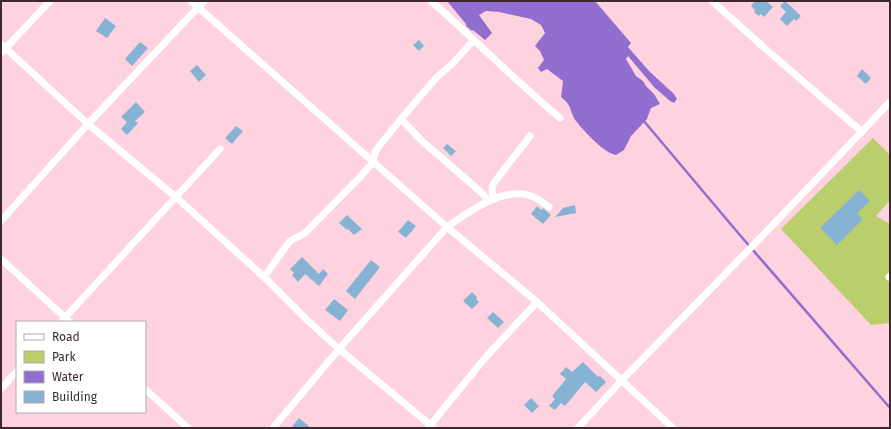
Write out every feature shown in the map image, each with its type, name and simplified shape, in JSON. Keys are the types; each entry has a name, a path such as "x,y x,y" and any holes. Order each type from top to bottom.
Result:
{"street":[{"path":"50,1 3,48 88,124 177,198 264,277 307,320 431,427 485,358 537,302"},
{"path":"191,1 447,228 537,302 672,428"},
{"path":"1,221 88,124 204,1"},
{"path":"431,1 560,118"},
{"path":"712,1 862,132"},
{"path":"264,277 290,241 305,233 361,176 373,162 380,145 401,119 436,78 453,63 474,40"},
{"path":"578,428 620,381 768,230 890,102"},
{"path":"401,119 422,140 492,200"},
{"path":"492,200 493,184 530,136"},
{"path":"1,259 65,321 220,149"},
{"path":"273,428 340,349 447,228 468,213 492,200 512,194 531,196 549,207"},
{"path":"1,389 16,372"},
{"path":"146,390 188,428"}],"green space":[{"path":"873,138 890,155 890,200 876,216 890,224 890,323 871,325 781,229"}],"water":[{"path":"447,1 595,1 631,43 628,47 649,71 674,94 677,99 674,103 670,101 654,87 628,56 626,59 636,76 643,81 660,104 651,108 647,119 631,136 624,150 616,155 611,154 594,141 576,121 569,106 561,97 563,81 547,69 541,72 538,68 544,60 540,51 535,46 545,33 541,25 531,19 499,12 486,11 479,15 492,33 485,40 466,26 466,24"}],"building":[{"path":"755,1 766,1 773,7 764,17 761,14 759,16 754,12 755,10 751,6"},
{"path":"785,1 801,16 796,21 794,19 787,26 780,19 786,12 780,6"},
{"path":"105,18 116,26 107,38 96,31"},
{"path":"419,40 424,46 419,51 413,45"},
{"path":"140,42 148,48 132,66 125,59"},
{"path":"197,65 206,75 199,82 190,71"},
{"path":"862,69 871,78 866,84 857,76"},
{"path":"136,102 145,112 135,121 138,123 127,135 121,129 127,122 121,117"},
{"path":"236,126 243,131 232,144 225,138"},
{"path":"447,144 456,151 451,156 443,148"},
{"path":"859,190 870,201 857,213 863,219 837,245 820,228"},
{"path":"575,205 576,213 555,217 563,208"},
{"path":"537,206 541,210 543,208 551,215 543,224 531,214"},
{"path":"347,215 362,229 354,235 339,223"},
{"path":"408,220 416,226 406,238 398,232"},
{"path":"302,257 319,274 323,269 328,274 319,286 305,274 298,282 292,275 294,273 290,269"},
{"path":"371,260 380,267 355,299 346,291"},
{"path":"472,292 477,297 476,299 479,302 472,309 463,301"},
{"path":"334,299 348,310 340,321 325,310"},
{"path":"493,312 504,322 498,328 487,318"},
{"path":"583,362 598,377 600,376 606,382 596,392 585,382 565,406 561,403 555,410 549,406 555,399 552,396 566,379 560,374 566,367 572,372"},
{"path":"531,398 539,406 532,413 524,405"},
{"path":"299,418 311,428 291,428"}],"waterway":[{"path":"643,120 739,234 890,408"}]}
